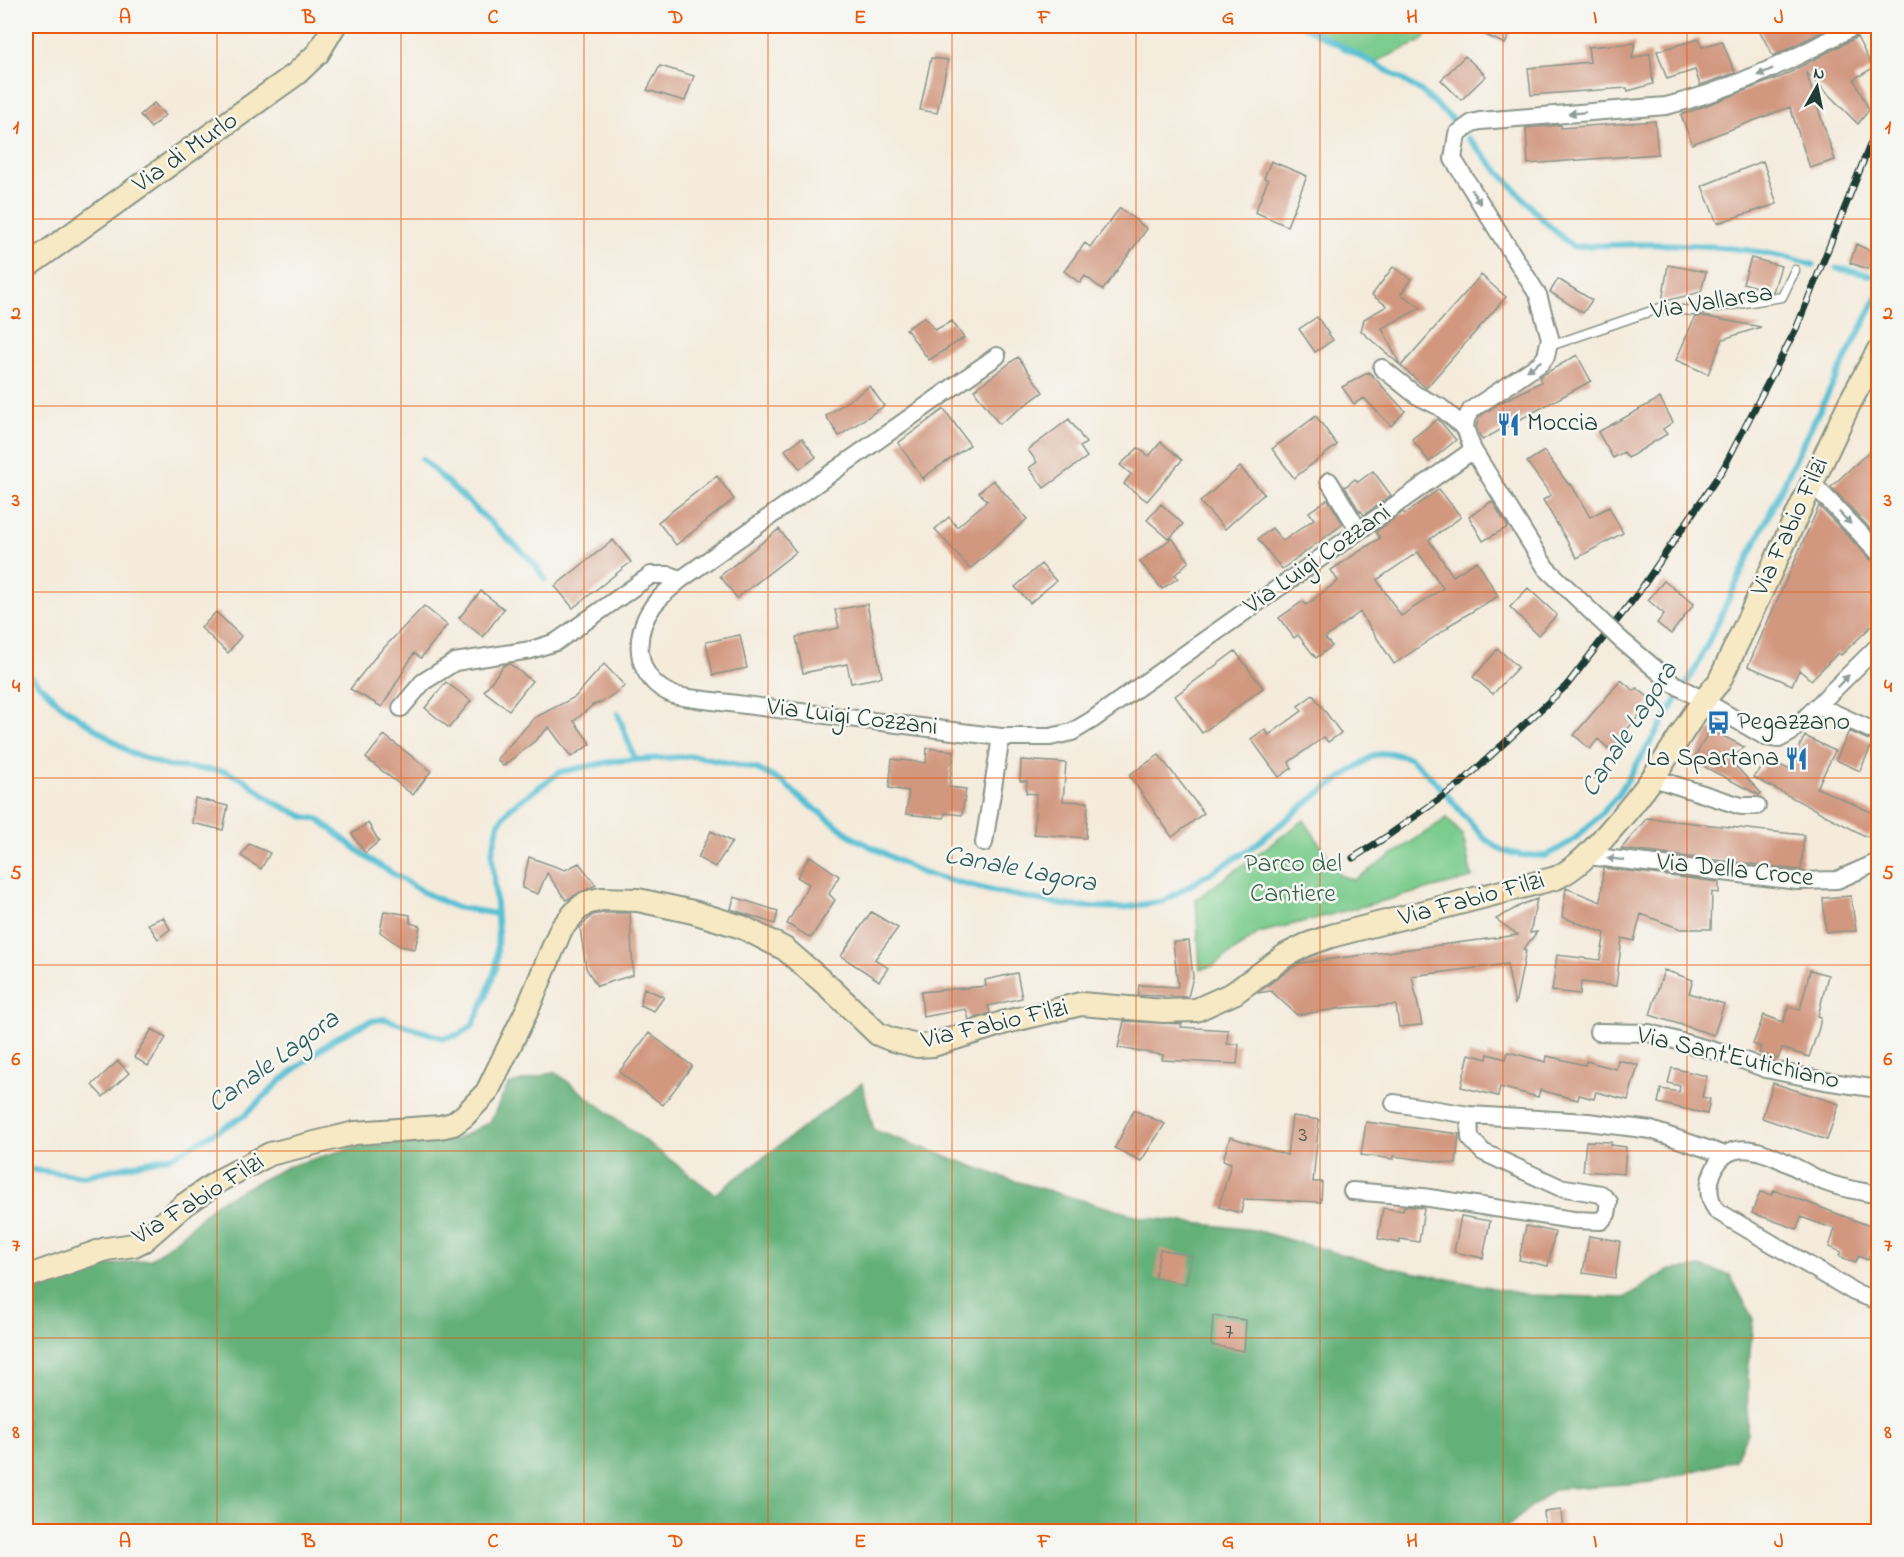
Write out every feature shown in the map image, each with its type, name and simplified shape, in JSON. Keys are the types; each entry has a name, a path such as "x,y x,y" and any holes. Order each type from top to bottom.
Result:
{"street":[{"name":"Via di Murlo","path":"26,267 296,74 318,53 334,26"},
{"path":"1855,26 1771,70 1693,100 1666,106 1480,121 1461,128 1456,134 1453,159 1538,295 1549,330 1550,346 1541,363 1471,410 1466,419 1465,428 1473,450 1546,568 1620,639 1671,682 1766,737 1779,739 1784,737 1819,706 1878,646"},
{"name":"Via Fabio Filzi","path":"26,1277 106,1249 134,1245 144,1240 184,1205 222,1179 270,1154 355,1133 440,1128 453,1124 475,1106 487,1092 528,1008 561,929 586,903 601,899 638,900 693,912 742,927 784,949 830,988 878,1034 907,1044 933,1045 1006,1022 1081,1004 1164,1011 1196,1010 1234,993 1286,955 1306,945 1331,936 1556,878 1588,856 1621,819 1653,778 1702,702 1719,682 1850,402 1878,351"},
{"name":"Via Luigi Cozzani","path":"997,356 680,580 654,604 643,623 639,658 645,671 657,685 674,695 1001,737 1050,737 1072,732 1473,450"},
{"path":"1382,368 1416,395 1440,407 1465,428"},
{"path":"1329,481 1359,531"},
{"path":"1812,483 1878,552"},
{"path":"401,708 423,682 455,662 531,650 556,642 651,575 670,575 680,580"},
{"path":"1819,706 1878,733"},
{"path":"984,843 1001,737"},
{"path":"1653,778 1741,806 1757,806"},
{"name":"Via Della Croce","path":"1588,856 1798,881 1837,880 1878,862"},
{"name":"Via Sant'Eutichiano","path":"1598,1032 1649,1033 1729,1055 1766,1069 1878,1089"},
{"path":"1394,1103 1469,1115 1588,1122 1651,1130 1725,1155"},
{"path":"1352,1191 1423,1197 1573,1220 1601,1221 1607,1214 1609,1202 1601,1194 1559,1187 1483,1152 1470,1138 1469,1115"},
{"path":"1878,1195 1825,1182 1761,1151 1748,1149 1725,1155 1718,1163 1709,1183 1712,1204 1717,1211 1854,1292 1878,1301"}],"lane":[{"name":"Via Vallarsa","path":"1550,346 1660,308 1693,311 1782,297 1795,270"}],"green space":[{"path":"1303,26 1431,26 1422,41 1371,64"},
{"name":"Parco del Cantiere","path":"1447,818 1463,836 1472,878 1259,933 1213,966 1200,969 1196,899 1304,820 1340,875 1354,880"},
{"path":"555,1072 715,1194 862,1083 874,1130 1008,1179 1141,1217 1254,1230 1387,1267 1529,1295 1625,1298 1669,1270 1703,1267 1730,1275 1753,1319 1748,1375 1747,1433 1735,1460 1654,1482 1554,1489 1502,1531 26,1532 26,1292 96,1267 151,1259 182,1235 216,1203 287,1167 354,1147 457,1139 490,1122 508,1085"}],"building":[{"path":"1466,26 1514,26 1505,44"},
{"path":"1757,26 1834,26 1773,56"},
{"path":"1857,37 1873,68 1854,79 1869,110 1858,124 1806,72 1835,160 1810,168 1790,107 1692,144 1681,115 1783,76"},
{"path":"1699,39 1702,47 1722,41 1735,73 1700,85 1695,70 1667,79 1657,51"},
{"path":"1635,43 1632,59 1650,53 1653,84 1628,91 1627,88 1531,95 1528,68 1590,62 1588,47"},
{"path":"1465,56 1486,76 1461,100 1441,80"},
{"path":"931,58 948,60 937,113 920,110"},
{"path":"660,66 694,76 685,101 647,90"},
{"path":"154,103 165,115 151,128 140,115"},
{"path":"1655,121 1658,154 1528,164 1526,128 1561,125 1561,128"},
{"path":"1271,161 1307,176 1287,226 1255,212 1268,180 1264,178"},
{"path":"1763,161 1777,204 1717,223 1702,186"},
{"path":"1120,208 1147,229 1103,290 1085,276 1080,283 1064,271 1085,243 1090,247"},
{"path":"1856,244 1875,253 1868,269 1850,263"},
{"path":"1751,258 1781,266 1773,292 1743,283"},
{"path":"1668,265 1706,272 1701,292 1662,302"},
{"path":"1393,267 1411,279 1401,294 1421,308 1382,328 1400,365 1361,331 1364,319 1387,306 1372,295"},
{"path":"1481,275 1506,297 1426,388 1401,366"},
{"path":"1558,279 1592,300 1583,313 1550,292"},
{"path":"1702,316 1761,327 1723,339 1708,374 1676,360 1695,317"},
{"path":"925,317 935,330 952,321 964,338 929,360 906,329"},
{"path":"1317,317 1333,340 1315,352 1299,329"},
{"path":"1577,355 1591,381 1482,440 1476,427 1479,417 1500,403 1541,382 1539,377"},
{"path":"1018,357 1043,392 999,424 974,390"},
{"path":"1369,372 1405,411 1391,426 1364,398 1354,404 1342,387"},
{"path":"870,386 884,406 839,436 826,416"},
{"path":"1660,398 1673,422 1663,429 1667,434 1628,458 1624,452 1613,458 1598,432"},
{"path":"944,409 970,445 924,477 924,480 898,443"},
{"path":"1316,416 1337,445 1294,478 1272,449"},
{"path":"1069,419 1086,443 1080,447 1087,457 1044,488 1029,468 1037,462 1028,450"},
{"path":"1438,419 1456,440 1429,462 1412,439"},
{"path":"802,438 816,457 800,469 785,450"},
{"path":"1161,442 1182,460 1147,501 1124,484 1131,474 1120,465 1138,448 1149,456"},
{"path":"1878,443 1878,537 1831,487"},
{"path":"1544,451 1569,485 1571,484 1590,517 1609,507 1623,533 1577,558 1543,500 1551,495 1527,462"},
{"path":"1240,467 1264,494 1225,529 1200,502"},
{"path":"1373,471 1391,495 1364,515 1345,487 1355,479 1358,482"},
{"path":"717,476 734,499 676,545 658,522"},
{"path":"993,480 1027,519 970,569 935,529 949,517 957,527 987,501 979,492"},
{"path":"1439,489 1461,517 1429,540 1453,576 1477,561 1498,596 1448,626 1394,664 1360,612 1325,638 1332,646 1316,658 1298,635 1294,638 1279,618 1303,601 1306,605 1338,581 1331,570 1380,538 1376,532 1403,512 1405,514","holes":["1418,552 1443,588 1401,616 1377,580"]},
{"path":"1328,499 1343,524 1282,569 1258,539 1272,528 1283,541 1314,519 1309,512"},
{"path":"1492,501 1508,527 1483,541 1469,517"},
{"path":"1161,504 1183,524 1169,539 1147,520"},
{"path":"1819,506 1870,559 1878,562 1878,620 1841,655 1838,653 1811,680 1799,670 1792,685 1748,666"},
{"path":"779,529 796,552 737,598 720,576"},
{"path":"1172,538 1189,561 1175,575 1178,578 1162,589 1140,562"},
{"path":"613,540 631,562 573,608 555,586"},
{"path":"1041,564 1056,581 1030,603 1015,587"},
{"path":"1664,581 1694,604 1671,634 1657,623 1664,614 1648,600"},
{"path":"1528,588 1557,615 1538,635 1510,607"},
{"path":"481,591 504,609 483,637 459,618"},
{"path":"867,604 882,677 851,683 847,664 803,673 796,637 839,628 835,610"},
{"path":"424,606 447,625 421,658 414,653 382,707 350,689 376,656"},
{"path":"216,612 241,636 228,653 201,628"},
{"path":"740,635 747,668 713,675 706,642"},
{"path":"1498,649 1518,667 1493,694 1473,677"},
{"path":"1235,651 1263,688 1202,733 1175,696"},
{"path":"510,664 532,681 509,710 484,691 504,665"},
{"path":"604,664 625,686 602,702 593,705 574,721 591,744 571,757 549,727 503,766 497,759 534,718 575,697"},
{"path":"1621,680 1634,691 1637,688 1652,700 1610,750 1598,739 1590,749 1574,735"},
{"path":"446,682 471,701 449,728 425,708"},
{"path":"1313,695 1341,733 1328,742 1324,737 1289,762 1292,768 1279,777 1251,739 1265,729 1269,735 1302,711 1298,706"},
{"path":"1710,729 1744,747 1730,760 1761,793 1759,795 1693,761"},
{"path":"1849,731 1873,742 1860,771 1836,760"},
{"path":"384,735 431,771 413,795 366,758"},
{"path":"1805,736 1835,751 1817,788 1878,815 1878,837 1868,835 1867,837 1753,777 1770,760 1788,769"},
{"path":"927,748 954,751 949,787 966,789 962,815 945,813 944,818 906,814 909,791 889,788 892,759 926,763"},
{"path":"1159,755 1204,813 1172,837 1129,775"},
{"path":"1021,760 1066,763 1063,801 1088,802 1086,838 1034,834 1036,794 1026,793 1027,781 1020,781"},
{"path":"195,798 228,806 223,830 192,823"},
{"path":"1647,818 1804,835 1801,870 1621,849"},
{"path":"368,823 379,841 365,853 352,834"},
{"path":"711,831 732,842 715,867 698,858"},
{"path":"249,844 270,853 261,869 241,856"},
{"path":"810,856 839,876 829,894 835,900 811,938 787,924 809,884 797,877"},
{"path":"529,857 565,870 579,863 596,885 566,900 547,873 538,894 522,888"},
{"path":"1603,868 1719,882 1719,893 1712,892 1711,929 1681,929 1641,914 1634,941 1622,938 1616,986 1581,982 1580,994 1552,991 1557,955 1600,960 1605,933 1562,917 1566,888 1601,902"},
{"path":"1851,896 1856,931 1826,932 1823,898"},
{"path":"734,897 778,911 775,924 731,909"},
{"path":"1537,899 1530,933 1537,932 1523,950 1526,951 1515,1005 1507,964 1412,976 1422,1025 1399,1027 1396,1005 1343,1008 1297,1015 1271,991 1257,993 1301,963 1518,935 1496,919"},
{"path":"384,911 410,915 410,923 420,926 415,949 400,946 380,932"},
{"path":"871,912 898,928 875,959 888,968 879,981 841,956"},
{"path":"630,913 633,975 597,986 586,968 580,928 592,915"},
{"path":"163,917 170,929 158,939 148,924"},
{"path":"1189,941 1193,977 1188,997 1138,995 1139,985 1178,987 1173,942"},
{"path":"1664,970 1693,980 1689,993 1724,1004 1714,1035 1650,1015"},
{"path":"1810,970 1828,975 1818,1016 1821,1017 1819,1028 1809,1057 1782,1048 1778,1059 1759,1053 1761,1047 1753,1044 1764,1015 1783,1022 1789,1006 1800,1010"},
{"path":"1017,973 1022,998 988,1006 990,1013 969,1020 966,1009 923,1017 921,992 986,986 985,980"},
{"path":"644,988 664,997 654,1011 640,1005"},
{"path":"1124,1021 1182,1024 1181,1027 1228,1030 1227,1044 1239,1044 1237,1064 1162,1060 1163,1055 1118,1048"},
{"path":"152,1029 166,1038 148,1066 134,1057"},
{"path":"649,1033 692,1066 663,1105 619,1072"},
{"path":"1508,1052 1546,1062 1547,1056 1585,1065 1586,1061 1616,1069 1618,1060 1638,1065 1628,1100 1596,1092 1594,1099 1579,1095 1578,1100 1540,1090 1538,1097 1500,1087 1498,1096 1461,1087 1469,1054 1487,1059 1488,1054 1506,1059"},
{"path":"118,1061 129,1073 103,1097 92,1085"},
{"path":"1672,1068 1707,1076 1702,1097 1710,1099 1707,1114 1658,1103 1661,1089 1679,1092 1680,1086 1668,1083"},
{"path":"1773,1083 1839,1104 1827,1140 1762,1118"},
{"path":"1134,1110 1165,1124 1141,1161 1115,1148"},
{"path":"1292,1116 1319,1120 1313,1182 1322,1182 1321,1202 1244,1199 1241,1213 1219,1207 1231,1163 1223,1160 1230,1137 1287,1155"},
{"path":"1366,1122 1459,1134 1456,1164 1394,1156 1394,1159 1361,1155"},
{"path":"1586,1141 1611,1142 1611,1145 1626,1147 1624,1174 1583,1171"},
{"path":"1774,1190 1878,1229 1868,1260 1858,1256 1855,1263 1839,1256 1841,1252 1829,1247 1835,1229 1801,1217 1797,1229 1752,1213 1760,1192 1772,1195"},
{"path":"1404,1206 1424,1208 1419,1242 1400,1239 1400,1243 1378,1239 1383,1208 1403,1211"},
{"path":"1461,1216 1490,1221 1483,1258 1454,1252"},
{"path":"1526,1226 1555,1232 1548,1266 1519,1260"},
{"path":"1589,1236 1620,1241 1615,1278 1583,1273"},
{"path":"1160,1249 1192,1256 1186,1284 1155,1278"},
{"path":"1213,1316 1246,1320 1244,1351 1211,1345"},
{"path":"1561,1510 1563,1532 1546,1532 1544,1512"}],"waterway":[{"path":"1303,26 1421,91 1454,121"},
{"path":"1468,138 1543,220 1573,247 1632,244 1725,247 1756,251 1813,265"},
{"path":"1837,268 1878,277"},
{"name":"Canale Lagora","path":"26,1169 84,1176 173,1156 244,1116 280,1081 334,1039 370,1021 385,1019 443,1038 458,1035 472,1026 486,997 496,967 498,931 492,853 499,823 511,807 560,772 614,761 695,756 757,769 783,782 799,797 854,838 922,873 992,891 1070,906 1122,908 1164,901 1250,849 1318,794 1374,755 1390,753 1410,758 1431,777 1485,839 1503,851 1521,855 1546,856 1572,841 1618,795 1696,668 1806,437 1878,295"},
{"path":"422,459 531,560 545,579"},
{"path":"26,672 62,706 131,753 167,766 224,771 243,779 275,803 305,817 318,819 369,859 423,892 455,907 497,914"},
{"path":"618,714 635,760"}],"railway":[{"path":"1353,858 1459,785 1567,685 1639,592 1723,469 1796,329 1878,125"}],"place":[{"name":"Moccia","path":"1509,424"},
{"name":"Pegazzano","path":"1719,723"},
{"name":"La Spartana","path":"1797,759"}]}
